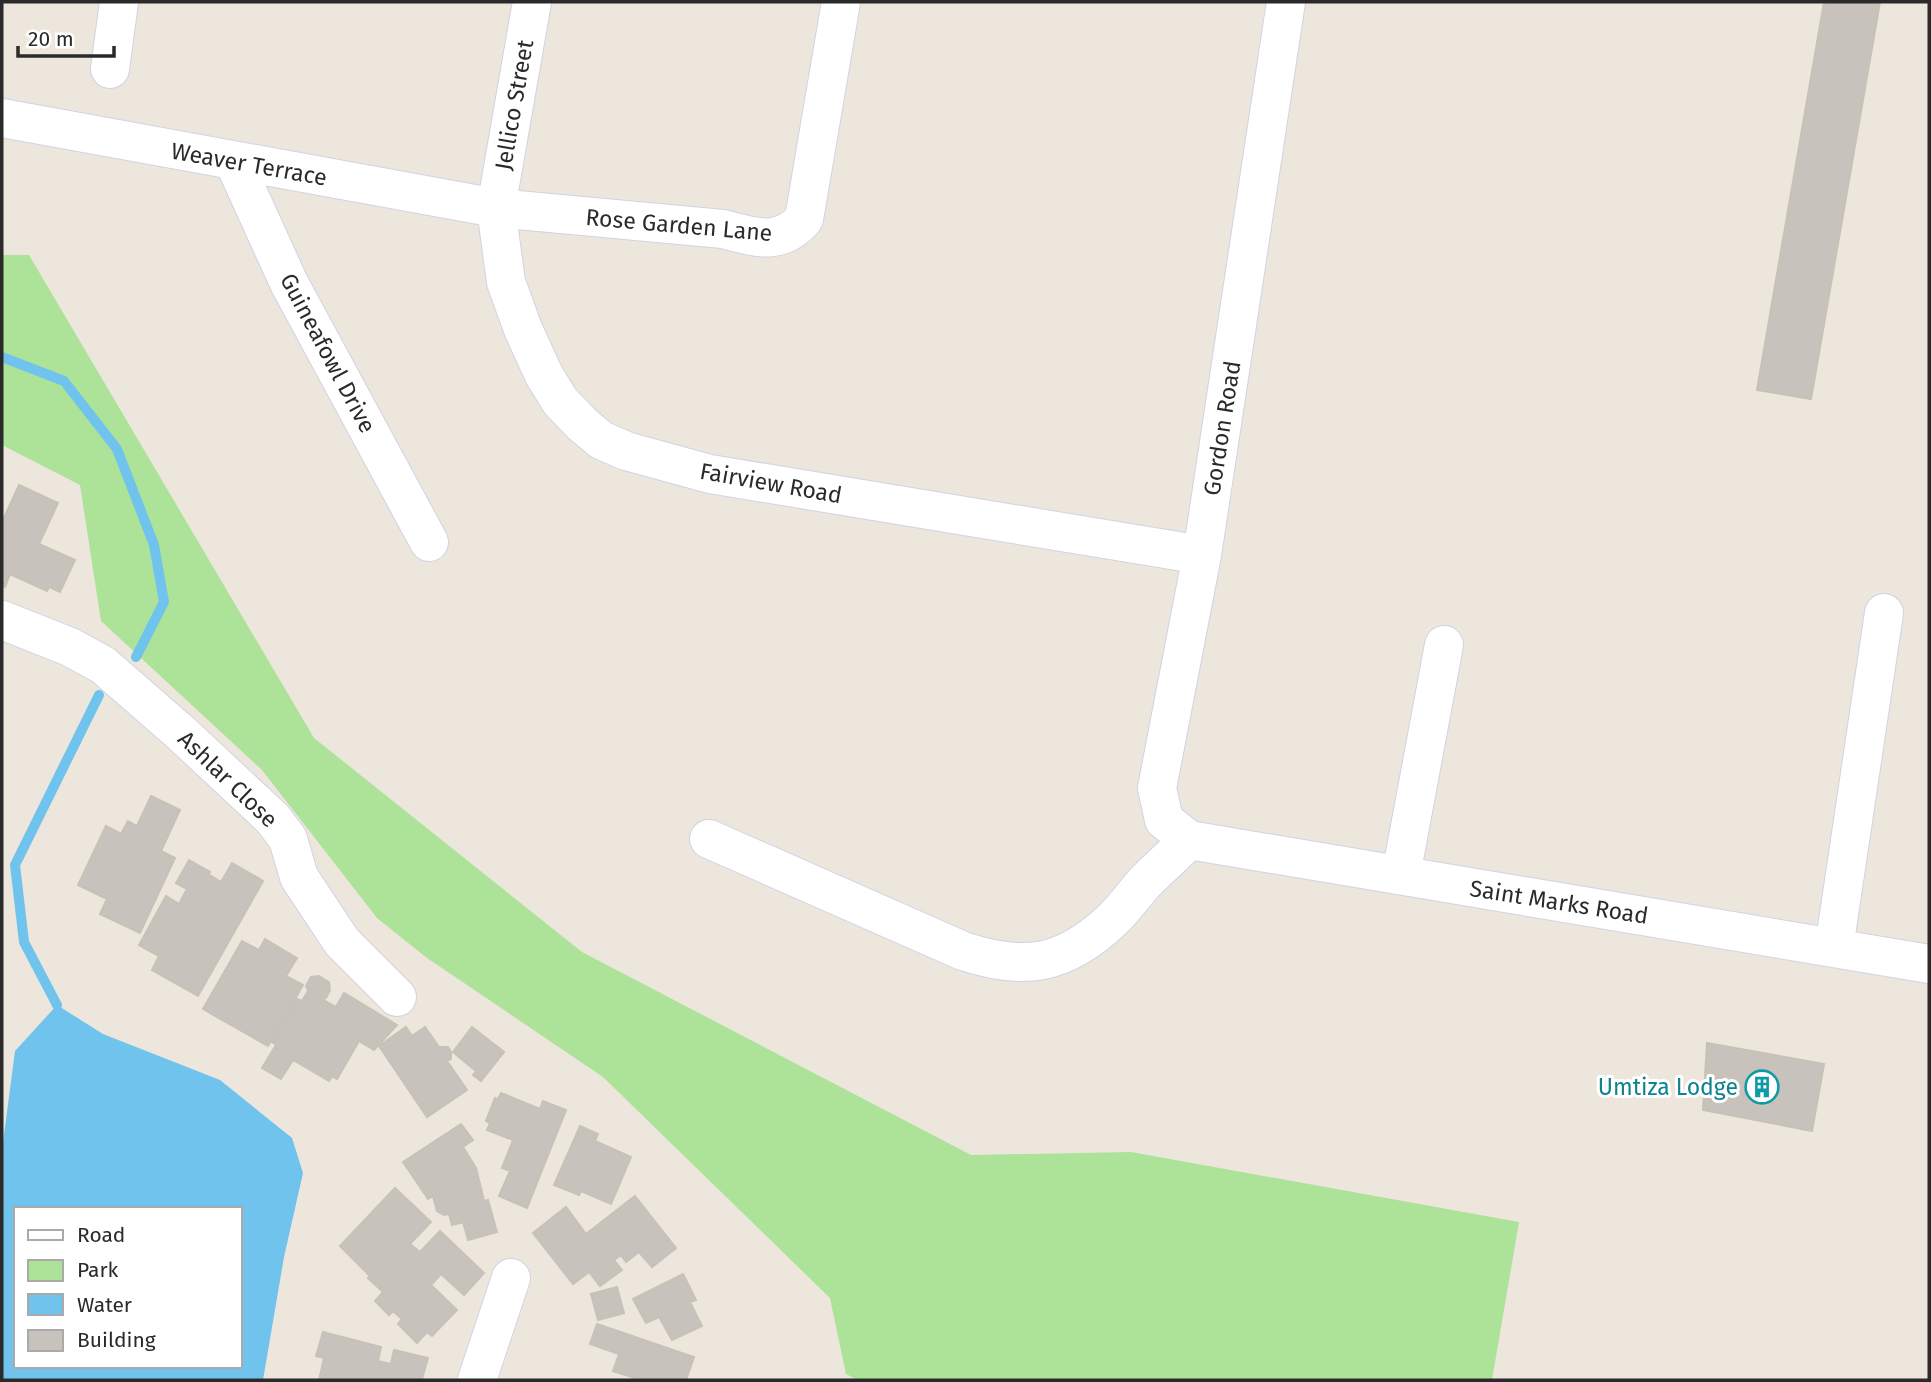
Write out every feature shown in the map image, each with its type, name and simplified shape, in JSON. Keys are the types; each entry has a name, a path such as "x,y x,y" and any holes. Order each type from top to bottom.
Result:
{"street":[{"path":"110,69 119,2"},
{"name":"Jellico Street","path":"496,208 532,2"},
{"name":"Rose Garden Lane","path":"496,208 723,229 758,237 779,236 793,231 804,219 841,2"},
{"name":"Gordon Road","path":"1189,841 1164,820 1157,788 1202,555 1286,2"},
{"name":"Weaver Terrace","path":"2,118 496,208"},
{"name":"Guineafowl Drive","path":"234,162 289,283 429,542"},
{"name":"Fairview Road","path":"496,208 506,282 523,329 544,375 561,401 601,440 626,450 710,474 1202,555"},
{"path":"1834,948 1884,613"},
{"name":"Ashlar Close","path":"2,620 70,647 103,665 273,819 288,839 299,877 342,942 397,997"},
{"path":"1401,875 1444,645"},
{"path":"709,839 963,951 992,961 1024,964 1051,959 1080,946 1111,921 1145,882 1189,841"},
{"name":"Saint Marks Road","path":"1189,841 1929,964"},
{"path":"477,1380 511,1278"}],"green space":[{"path":"2,255 29,255 314,738 582,952 971,1155 1131,1152 1519,1222 1492,1380 858,1380 846,1374 830,1298 603,1077 427,958 377,918 262,770 101,621 80,485 2,445"}],"water":[{"path":"57,1005 103,1034 220,1080 292,1138 303,1173 284,1257 263,1380 2,1380 2,1150 15,1051"}],"building":[{"path":"1824,2 1880,2 1811,399 1757,390"},
{"path":"19,485 58,503 39,544 75,560 60,592 49,587 47,591 10,574 5,587 2,586 2,522"},
{"path":"151,796 180,810 161,851 175,858 140,933 100,914 107,899 78,885 106,826 121,834 128,821 137,826"},
{"path":"189,860 221,882 232,863 263,881 198,996 152,970 159,956 139,945 166,896 179,904 187,889 176,883"},
{"path":"265,939 297,958 286,976 303,985 268,1046 203,1009 242,941 259,950"},
{"path":"319,976 329,982 330,990 326,998 322,999 336,1007 344,993 397,1025 374,1050 359,1041 337,1079 332,1076 329,1081 293,1060 281,1079 262,1068 276,1045 272,1042 297,999 302,1001 308,991 306,986 311,977"},
{"path":"406,1027 412,1036 425,1027 439,1047 448,1047 451,1059 447,1061 467,1090 427,1117 379,1046"},
{"path":"472,1027 504,1052 481,1081 473,1075 476,1071 453,1052"},
{"name":"Umtiza Lodge","path":"1707,1043 1824,1064 1812,1131 1703,1110"},
{"path":"501,1093 540,1109 543,1101 566,1110 527,1208 499,1196 510,1171 502,1168 513,1140 487,1130 490,1123 486,1121 495,1098 498,1099"},
{"path":"461,1124 473,1140 463,1147 476,1168 484,1201 488,1200 497,1232 468,1240 463,1222 452,1225 449,1214 444,1215 437,1211 433,1196 428,1199 403,1162"},
{"path":"580,1126 598,1134 595,1141 631,1157 611,1204 581,1191 579,1195 554,1185"},
{"path":"395,1188 431,1222 410,1244 420,1252 440,1231 484,1273 464,1295 441,1274 431,1285 457,1310 432,1336 427,1332 417,1343 398,1324 402,1319 393,1311 389,1315 375,1301 383,1292 340,1246"},
{"path":"635,1196 676,1248 652,1267 639,1252 626,1262 621,1255 614,1260 622,1270 600,1286 589,1272 573,1284 533,1233 566,1207 586,1234"},
{"path":"683,1274 696,1300 690,1302 702,1326 672,1340 659,1317 646,1323 633,1299"},
{"path":"617,1287 624,1313 598,1320 591,1294"},
{"path":"597,1324 694,1357 686,1380 641,1380 613,1371 619,1354 590,1344"},
{"path":"323,1332 381,1347 378,1361 391,1364 394,1350 428,1358 422,1379 427,1380 319,1380 324,1358 316,1356"}],"waterway":[{"path":"2,357 64,381 117,449 154,545 164,602 136,657"},
{"path":"57,1005 24,942 15,865 99,695"}],"place":[{"name":"Umtiza Lodge","path":"1762,1087"}]}
